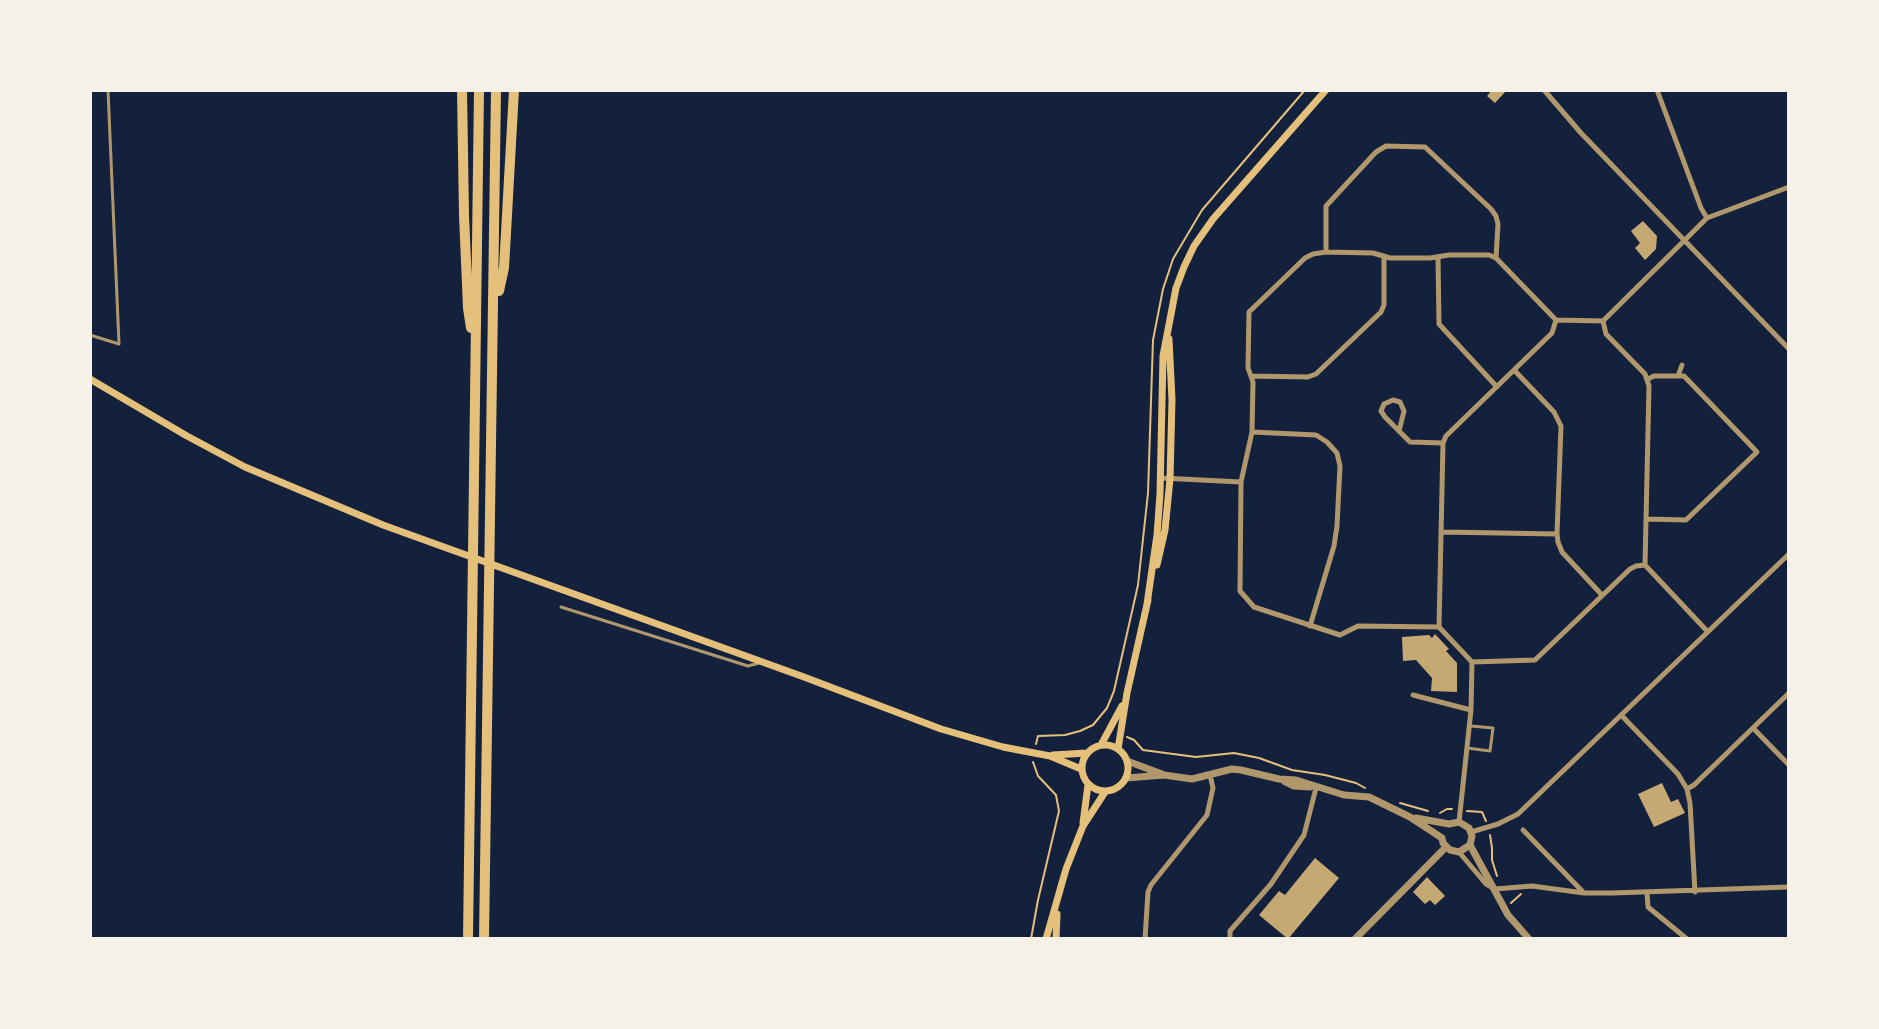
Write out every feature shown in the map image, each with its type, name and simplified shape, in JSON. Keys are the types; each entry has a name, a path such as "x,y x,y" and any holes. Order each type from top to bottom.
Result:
{"highway":[{"path":"454,90 462,124"},
{"path":"462,90 468,308 475,350"},
{"path":"468,939 479,90"},
{"path":"484,939 496,90"},
{"path":"493,316 504,268 515,93"}],"main road":[{"path":"1147,604 1161,478 1163,368 1176,288 1203,232 1326,90"},
{"path":"1118,749 1127,693 1165,530 1172,400 1168,329"},
{"path":"90,379 245,467 451,550 941,729 1034,754 1087,753"},
{"path":"1101,745 1127,693"},
{"path":"1050,756 1081,769 1088,785 1105,792 1118,788 1126,778 1129,766 1118,749 1101,745 1087,753 1081,769"},
{"path":"1083,826 1088,785"},
{"path":"1046,939 1066,869 1083,826 1105,792"},
{"path":"1056,939 1057,904"}],"street":[{"path":"1544,90 1581,133 1789,349"},
{"path":"1657,90 1707,218"},
{"path":"1326,252 1326,206 1376,152 1393,145 1425,147 1491,209 1498,224 1496,258"},
{"path":"1439,627 1358,626 1340,635 1254,607 1240,591 1241,482 1252,432 1249,312 1305,258 1313,254 1373,253 1417,258 1489,255 1496,258 1556,320 1603,321 1707,218 1789,187"},
{"path":"1251,376 1308,377 1316,374 1381,312 1384,305 1384,256"},
{"path":"1438,257 1439,324 1497,387"},
{"path":"1459,822 1470,725 1472,662 1439,627 1443,443 1446,436 1552,333 1556,320"},
{"path":"1603,321 1606,334 1648,379 1645,565 1708,632"},
{"path":"1678,376 1682,365"},
{"path":"1515,371 1554,412 1561,426 1558,542 1562,552 1602,595"},
{"path":"1646,519 1686,520 1757,452 1684,376 1654,376 1648,379"},
{"path":"1399,431 1404,411 1400,402 1393,400 1384,404 1381,411 1385,417 1399,431 1410,442 1443,443"},
{"path":"1252,432 1316,435 1337,453 1340,466 1334,546 1310,626"},
{"path":"1161,478 1241,482"},
{"path":"1442,532 1557,534"},
{"path":"1471,832 1518,814 1789,554"},
{"path":"1472,662 1535,660 1630,569 1645,565"},
{"path":"1687,789 1789,693"},
{"path":"1413,695 1471,710"},
{"path":"1621,715 1678,774 1687,789 1695,892"},
{"path":"1753,728 1789,765"},
{"path":"1127,761 1164,775 1187,779 1232,769 1296,780 1344,795 1369,797 1410,817 1442,838 1446,847 1459,852 1486,884 1499,888 1532,886 1584,893 1647,893 1789,887"},
{"path":"1126,778 1164,775"},
{"path":"1145,939 1148,892 1207,815 1213,788 1210,775"},
{"path":"1230,939 1230,931 1271,884 1304,835 1316,788"},
{"path":"1410,817 1466,825 1472,836 1470,845 1459,852"},
{"path":"1442,838 1449,824"},
{"path":"1523,830 1584,893"},
{"path":"1470,845 1499,888 1504,908 1529,939"},
{"path":"1355,939 1446,847"},
{"path":"1647,893 1648,907 1687,939"}],"lane":[{"path":"90,335 119,344 108,90"},
{"path":"561,607 748,666 763,662"},
{"path":"1467,748 1490,751 1492,739 1493,728 1470,725"}],"path":[{"path":"1031,939 1059,811 1056,795 1038,776 1032,764 1038,736 1065,735 1093,725"},
{"path":"1134,740 1143,750"},
{"path":"1437,814 1447,809 1482,812"},
{"path":"1492,848 1499,888"},
{"path":"1504,908 1532,886"}],"building":[{"path":"1490,90 1507,90 1495,103 1487,96"},
{"path":"1643,221 1657,236 1656,249 1645,260 1635,248 1640,243 1631,231"},
{"path":"1435,634 1457,663 1457,692 1431,691 1432,678 1416,660 1403,661 1402,637 1429,635 1432,638"},
{"path":"1662,783 1671,802 1678,799 1685,813 1654,827 1638,794"},
{"path":"1315,858 1339,878 1288,939 1259,915 1279,891 1285,895"},
{"path":"1427,877 1445,896 1435,905 1430,900 1425,904 1413,892"}]}
